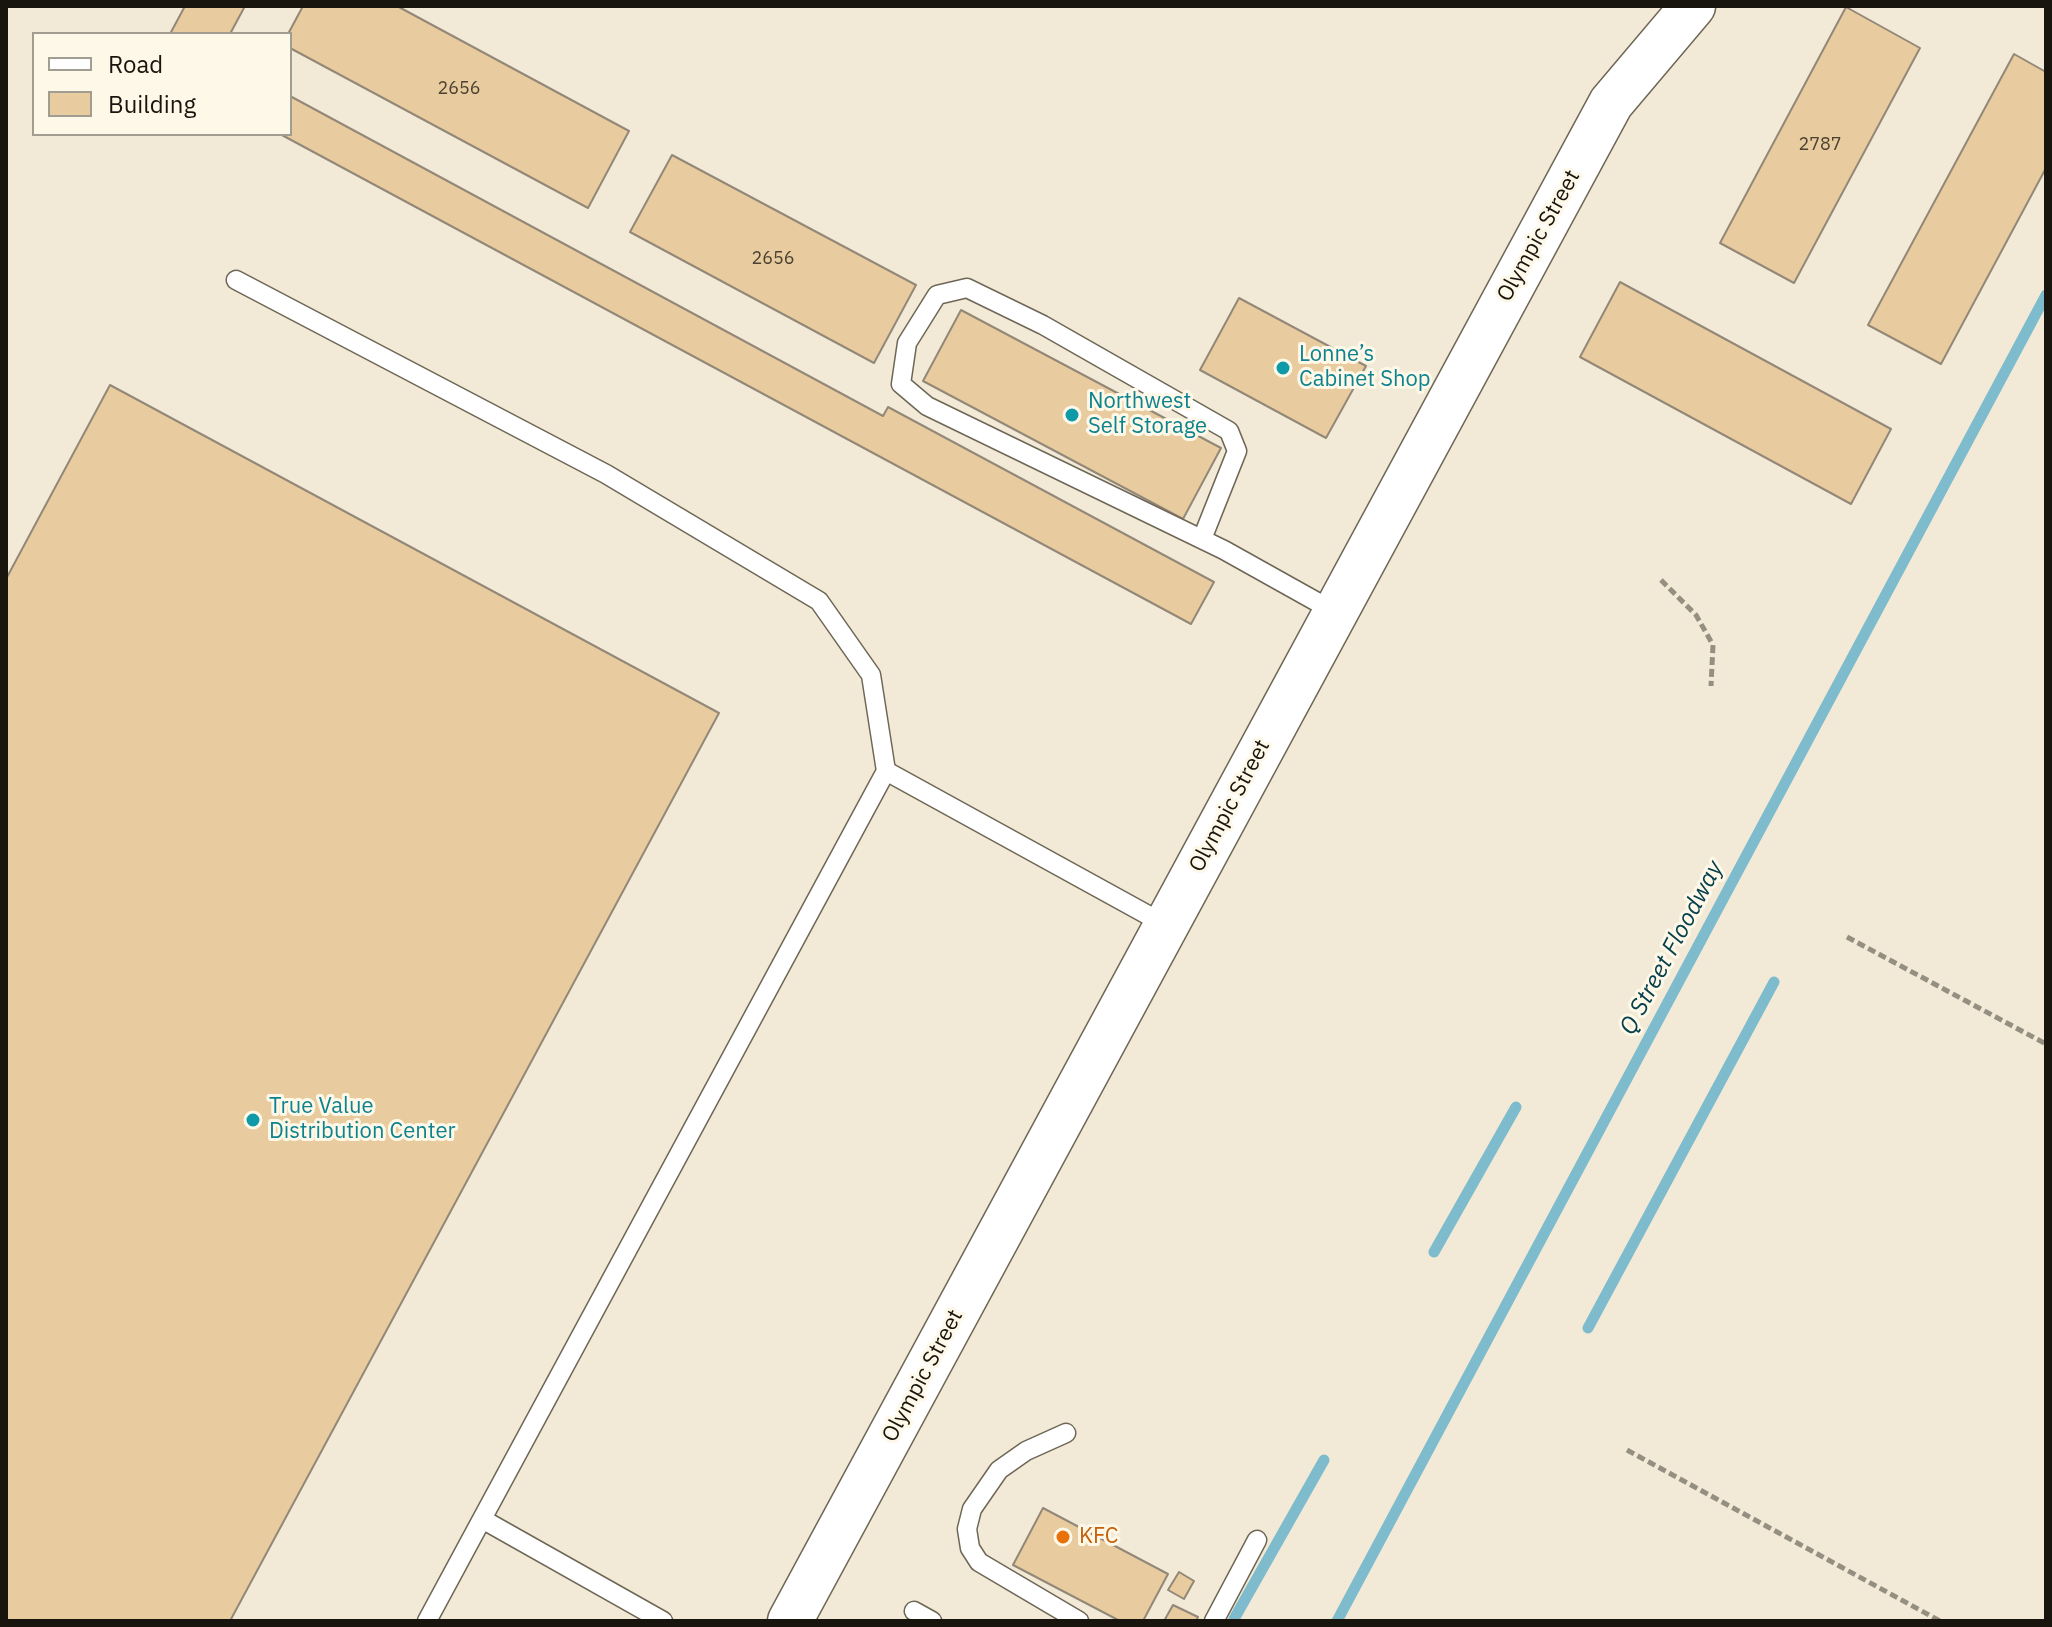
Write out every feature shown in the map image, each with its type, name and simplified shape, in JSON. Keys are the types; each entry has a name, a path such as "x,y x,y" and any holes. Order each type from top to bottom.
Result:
{"main road":[{"name":"Olympic Street","path":"790,1621 1611,103 1693,6"}],"lane":[{"path":"236,280 606,474 819,601 871,675 886,771 427,1621"},
{"path":"1202,539 1237,451 1229,431 1043,325 967,288 937,295 907,343 901,384 927,406 1202,539 1335,612"},
{"path":"886,771 1166,925"},
{"path":"1066,1433 1026,1451 999,1470 972,1509 967,1529 970,1548 979,1562 1079,1621"},
{"path":"482,1519 663,1621"},
{"path":"1214,1621 1257,1540"}],"path":[{"path":"1661,580 1696,615 1713,645 1711,686"},
{"path":"1847,937 2046,1044"},
{"path":"1627,1450 1940,1621"}],"building":[{"path":"185,6 245,6 231,32 171,32"},
{"path":"303,6 397,6 629,131 588,208 292,49 292,32 289,32"},
{"path":"1846,7 1920,48 1794,283 1720,243"},
{"path":"2014,54 2046,72 2046,168 1941,364 1868,325"},
{"path":"292,97 883,416 888,407 1214,582 1191,624 284,136 292,136"},
{"path":"672,155 916,285 874,363 630,232"},
{"path":"1620,282 1891,429 1851,504 1580,357"},
{"name":"Lonne’s Cabinet Shop","path":"1239,298 1366,366 1326,438 1200,370"},
{"name":"Northwest Self Storage","path":"961,310 1221,448 1183,519 923,381"},
{"name":"True Value Distribution Center","path":"110,385 719,713 230,1621 6,1621 6,579"},
{"name":"KFC","path":"1043,1508 1168,1574 1143,1621 1120,1621 1013,1565"},
{"path":"1179,1572 1194,1581 1184,1599 1168,1590"},
{"path":"1173,1605 1198,1617 1196,1621 1164,1621"}],"waterway":[{"name":"Q Street Floodway","path":"1337,1621 2046,295"},
{"path":"1588,1328 1774,982"},
{"path":"1434,1252 1516,1107"},
{"path":"1234,1619 1324,1460"}],"place":[{"name":"Lonne’s Cabinet Shop","path":"1283,368"},
{"name":"Northwest Self Storage","path":"1072,415"},
{"name":"True Value Distribution Center","path":"253,1120"},
{"name":"KFC","path":"1063,1537"}]}
